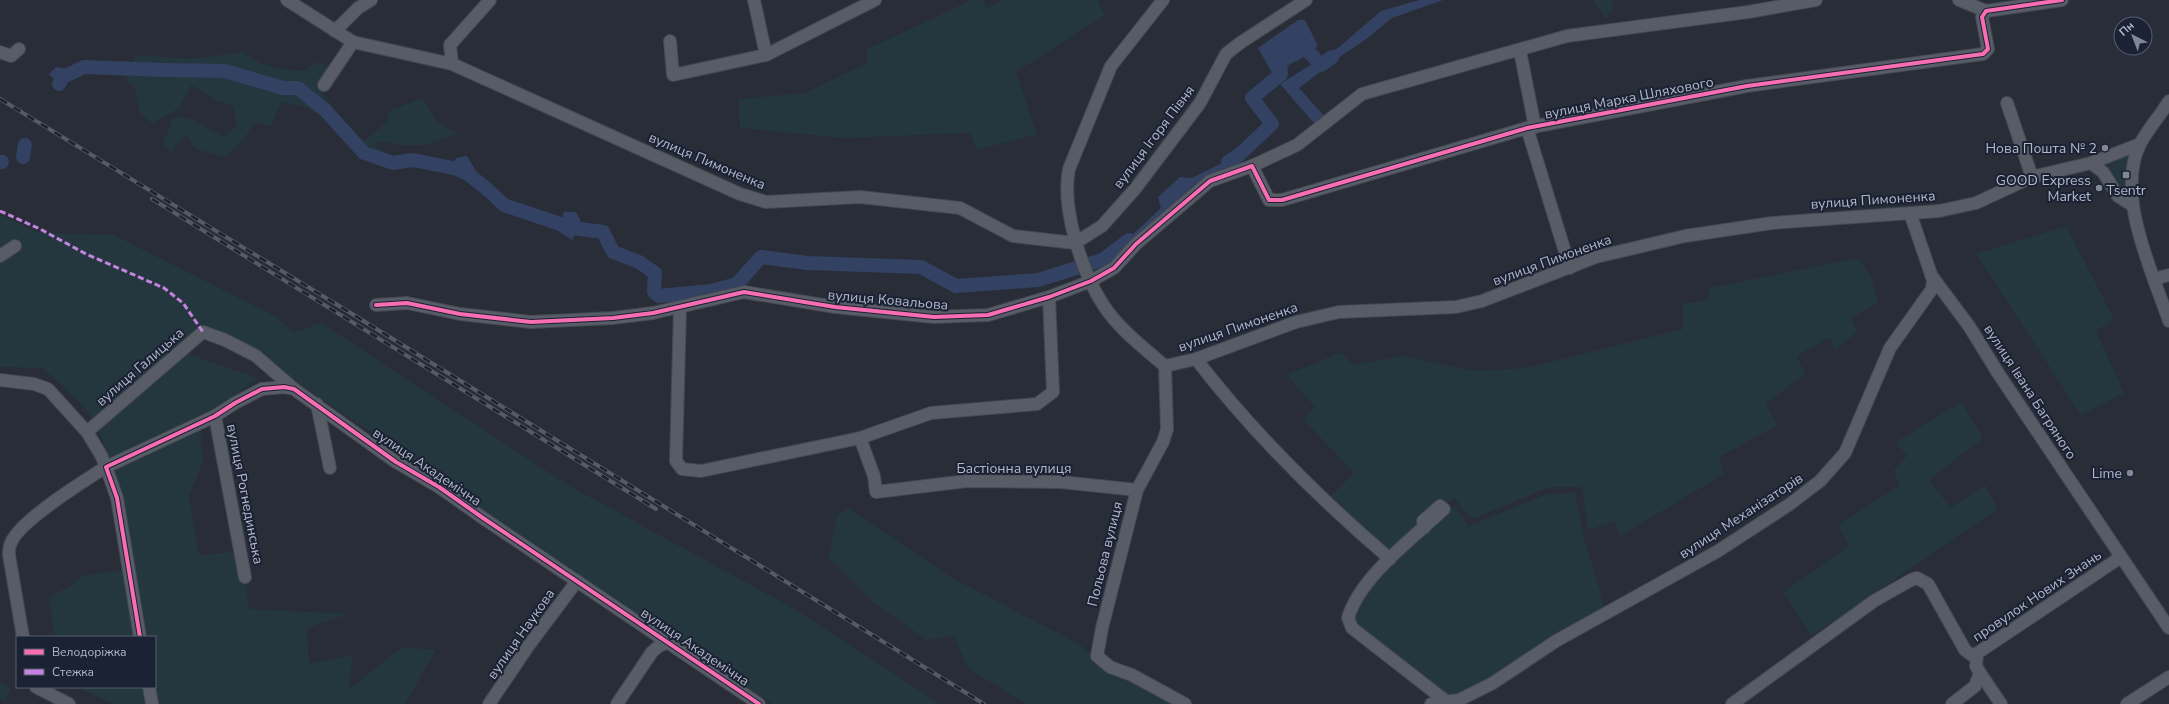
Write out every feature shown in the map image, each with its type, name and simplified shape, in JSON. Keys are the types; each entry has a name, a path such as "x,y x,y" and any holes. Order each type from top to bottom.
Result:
{"street":[{"name":"вулиця Пимоненка","path":"286,0 353,42 452,64 740,194 766,202 860,197 960,208 1013,236 1075,243 1104,307 1133,338 1165,366 1196,359 1296,322 1338,312 1456,307 1482,301 1596,258 1685,236 1772,223 1939,211 1976,203 2032,177 2091,162 2140,144"},
{"path":"335,31 358,8 371,0"},
{"path":"452,64 450,45 490,0"},
{"path":"754,0 766,54"},
{"path":"670,41 673,75 766,54 875,0"},
{"path":"1075,243 1065,185 1068,169 1111,66 1163,0"},
{"name":"вулиця Ігоря Півня","path":"1075,243 1102,226 1135,189 1200,103 1226,54 1240,43 1306,0"},
{"path":"1252,166 1297,145 1362,94 1520,51 1567,36 1748,12 1816,0"},
{"path":"1958,0 1986,11 2062,0"},
{"name":"вулиця Марка Шляхового","path":"1252,166 1269,200 1282,200 1531,128 1747,86 1983,54 1988,49 1982,17 1986,11"},
{"path":"324,85 353,42"},
{"path":"0,52 11,56 19,49"},
{"path":"1520,51 1531,128 1570,268"},
{"path":"2007,103 2032,177"},
{"path":"2168,104 2140,144 2131,172 2132,205 2154,279 2168,315"},
{"path":"2091,162 2102,172 2118,196 2132,205"},
{"name":"вулиця Ковальова","path":"376,305 407,303 460,314 531,322 613,318 680,308 744,292 835,307 934,317 988,315 1049,297 1114,268 1136,244 1210,180 1252,166"},
{"name":"вулиця Механізаторів","path":"1431,704 1459,700 1493,683 1556,641 1708,558 1790,504 1820,481 1845,453 1884,359 1897,337 1928,296 1933,285 1931,274 1910,213"},
{"path":"0,256 16,246"},
{"name":"вулиця Івана Багряного","path":"1931,274 1969,326 1998,373 2169,628"},
{"path":"2154,279 2169,275"},
{"path":"1928,296 1936,289 1942,290"},
{"path":"680,308 676,460 682,469 701,472 860,438 931,413 1037,404 1053,392 1049,297"},
{"name":"вулиця Галицька","path":"87,432 203,332 226,340 256,356 294,389"},
{"path":"1196,359 1224,396 1273,448 1330,505 1390,559"},
{"name":"Польова вулиця","path":"1165,366 1167,429 1163,442 1137,490 1102,628 1097,656 1110,667 1132,675 1185,704"},
{"path":"0,380 34,384 48,389 87,432 101,454 117,498 140,636"},
{"name":"вулиця Академічна","path":"106,467 215,416 235,403 262,389 284,387 294,389 396,462 439,487 759,704"},
{"path":"317,404 330,468"},
{"name":"вулиця Рогнединська","path":"215,416 246,577"},
{"name":"Бастіонна вулиця","path":"860,438 874,476 876,492 967,481 1061,482 1137,490"},
{"path":"23,636 9,555 10,543 20,531 47,507 106,467"},
{"path":"1424,528 1390,559 1366,584 1349,613 1348,618 1349,625 1447,702"},
{"name":"провулок Нових Знань","path":"1750,699 1786,665 1814,643 1874,601 1916,578 1928,584 1965,650 1970,654 1977,654 2121,557"},
{"name":"вулиця Наукова","path":"489,704 529,645 577,581"},
{"path":"617,704 655,648 658,640 656,634"},
{"path":"655,648 668,642"},
{"path":"1977,654 1976,666 2001,704"},
{"path":"1952,704 1975,686 1980,673"},
{"path":"2127,704 2169,677"},
{"path":"1424,704 1429,687"},
{"path":"38,688 69,704"},
{"path":"149,688 152,704"},
{"path":"1732,704 1750,699"}],"shaded area":[{"path":"971,0 983,0 987,8 1001,0 1097,0 1105,15 1016,72 1037,134 977,150 970,133 844,138 740,128 738,99 805,93 867,63 866,50"},
{"path":"1592,0 1613,0 1612,10 1605,18"},
{"path":"242,52 258,62 280,69 306,71 316,62 329,67 320,89 334,109 321,114 301,106 281,102 270,127 255,122 243,140 225,157 195,149 186,134 171,153 163,143 172,120 179,116 196,121 223,137 237,126 233,106 218,101 191,85 179,108 153,124 139,112 136,89 126,80 135,55 191,59"},
{"path":"422,98 437,121 457,134 425,145 402,145 378,141 376,148 398,158 385,166 355,152 366,139 387,122 389,111"},
{"path":"2128,156 2128,167 2124,171 2124,180 2128,184 2127,194 2117,189 2107,163"},
{"path":"0,215 38,232 114,235 278,318 293,333 321,323 568,485 800,612 940,704 773,704 622,612 426,470 241,344 203,328 174,349 258,378 200,420 203,462 189,495 199,555 233,552 246,585 249,609 348,614 307,628 309,664 353,655 349,689 402,647 436,650 405,704 113,704 79,688 156,688 156,636 55,636 49,597 69,587 83,576 131,569 123,510 108,452 100,434 86,410 43,368 0,367"},
{"path":"2066,226 2114,319 2096,331 2124,393 2081,415 1976,254"},
{"path":"1859,258 1871,277 1878,303 1851,318 1857,332 1835,350 1830,337 1796,356 1806,374 1766,403 1777,426 1719,457 1724,474 1620,536 1615,521 1588,530 1582,487 1549,487 1475,518 1471,518 1454,498 1392,550 1388,551 1331,496 1354,473 1303,419 1315,407 1287,375 1341,352 1353,365 1403,356 1473,371 1526,368 1683,329 1682,304 1707,300 1710,288"},
{"path":"1961,402 1983,438 1929,480 1951,508 1985,485 1998,509 1811,636 1784,592 1849,546 1838,525 1900,485 1894,470 1907,456 1896,442"},
{"path":"1575,492 1584,538 1605,608 1493,679 1447,698 1353,623 1352,616 1370,583 1454,506 1469,526 1545,495"},
{"path":"849,508 954,579 1079,644 1108,670 1140,682 1177,704 1026,704 968,668 954,636 927,640 875,604 829,558 837,515"},
{"path":"0,683 11,688 5,700 0,699"}],"water":[{"path":"1419,0 1443,0 1392,18 1365,40 1299,88 1324,116 1317,122 1313,122 1280,84 1339,47 1381,11"},
{"path":"1298,20 1305,20 1318,46 1298,61 1291,61 1279,69 1277,74 1272,73 1258,48"},
{"path":"73,66 78,70 73,76 59,84 49,74 56,67 67,69"},
{"path":"1242,147 1247,156 1194,185 1175,204 1111,258 1116,250 1161,208 1158,197 1180,177 1192,178 1224,162 1230,153"},
{"path":"467,156 476,171 466,181 449,173 456,158"},
{"path":"564,212 576,212 581,222 572,240 558,231"}],"waterway":[{"path":"1228,162 1239,155 1272,124 1252,98 1281,74 1280,62 1305,48 1321,65 1332,57"},
{"path":"59,84 63,77 84,67 225,71 283,88 298,88 325,110 364,153 393,163 413,160 463,170 504,205 572,228 603,232 613,252 639,262 655,273 654,292 659,296 711,291 737,284 761,257 808,263 921,267 956,286 1038,280 1102,260 1129,240"},
{"path":"23,157 25,145"}],"railway":[{"path":"0,99 349,312 984,704"},
{"path":"152,199 656,509"}],"marked path":[{"path":"0,211 40,229 86,254 164,288 183,303 203,332"}],"cycle path":[{"path":"376,305 407,303 460,314 531,322 613,318 653,313 744,292 835,307 934,317 988,315 1049,297 1091,281 1114,268 1136,244 1210,181 1252,166 1269,200 1282,200 1527,128 1747,86 1983,54 1988,49 1982,17 1986,11 2062,0"},
{"path":"140,636 117,498 106,467 215,416 235,403 262,389 284,387 294,389 396,462 439,487 759,704"}],"place":[{"name":"Нова Пошта № 2","path":"2105,148"},
{"name":"Tsentr","path":"2126,175"},
{"name":"GOOD Express Market","path":"2099,188"},
{"name":"Lime","path":"2130,473"}]}
